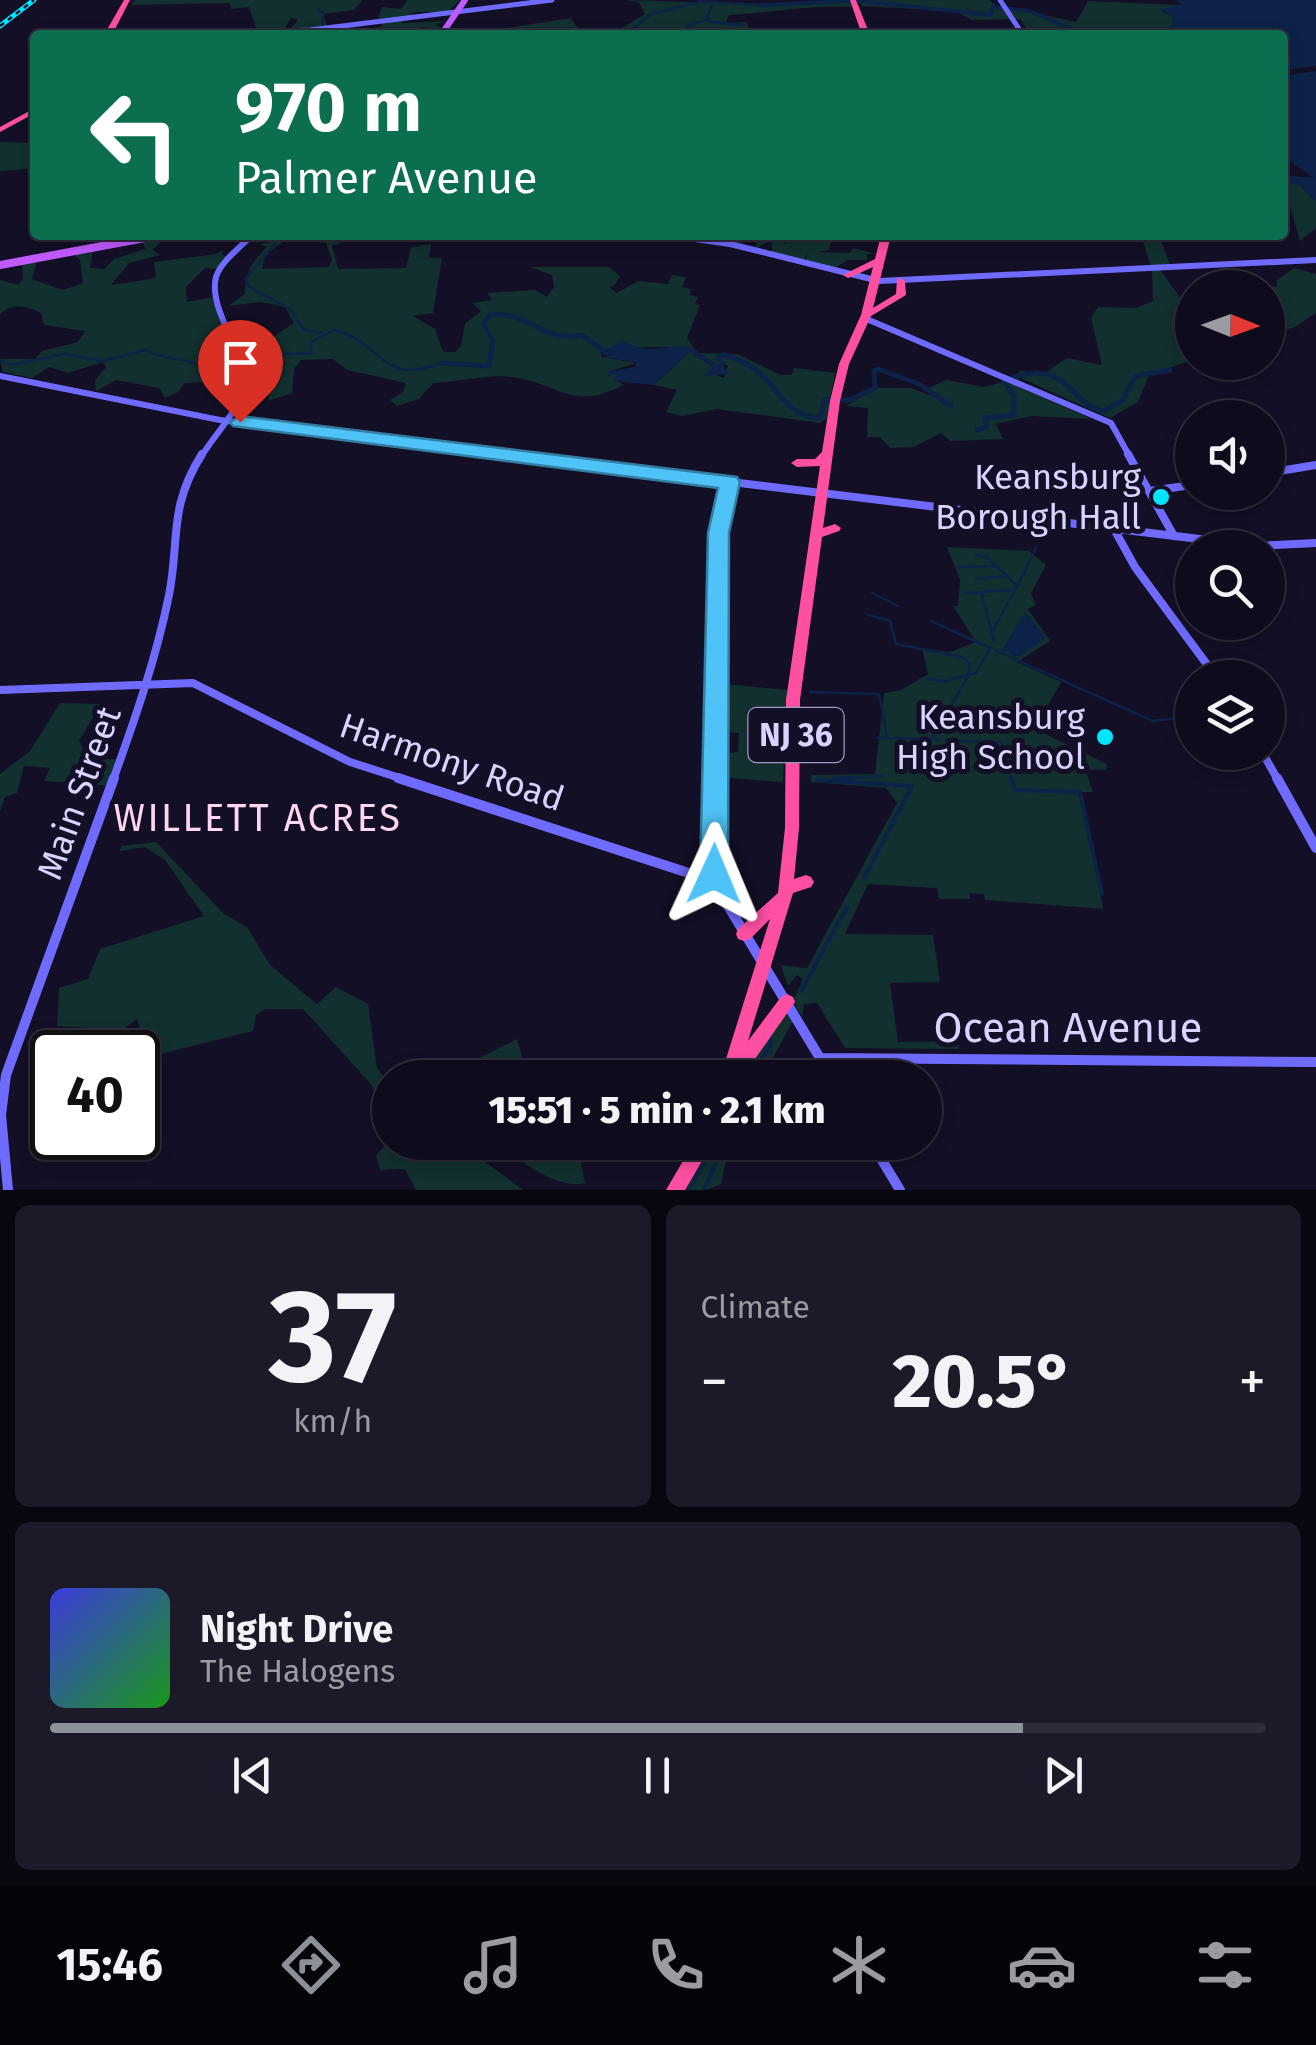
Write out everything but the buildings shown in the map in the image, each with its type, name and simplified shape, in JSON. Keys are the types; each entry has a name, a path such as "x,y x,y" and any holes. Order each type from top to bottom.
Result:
{"highway":[{"path":"109,30 125,0"},
{"path":"854,0 866,30"},
{"path":"0,130 30,114"},
{"name":"NJ 36","path":"792,881 792,715 838,400 886,240"},
{"name":"NJ 36","path":"744,1060 792,881 797,716 823,527 828,452 849,361 870,317 887,240"},
{"path":"853,275 880,261"},
{"path":"870,317 901,295 900,281"},
{"path":"797,463 819,463 828,452"},
{"path":"744,934 776,905 792,881"},
{"name":"NJ 36","path":"735,1060 768,972"},
{"path":"744,1060 788,1002"},
{"path":"667,1190 684,1160"},
{"path":"675,1190 693,1160"}],"main road":[{"path":"444,30 464,0"},
{"path":"0,265 134,240"}],"street":[{"path":"299,30 552,0"},
{"path":"1003,4 1020,30"},
{"name":"Main Street","path":"8,1190 1,1116 3,1074 148,684 168,596 179,503 193,468 243,390 245,380 228,339 215,280 221,267 247,240"},
{"path":"704,240 877,281 1316,260"},
{"path":"870,317 1111,423 1174,536"},
{"path":"0,376 225,420 1270,547 1316,543"},
{"path":"1285,470 1316,465"},
{"path":"729,482 718,533 713,881 820,1058"},
{"path":"1150,491 1175,487"},
{"path":"1114,529 1132,561 1205,660"},
{"name":"Harmony Road","path":"0,690 193,683 350,762 713,881"},
{"path":"1272,770 1316,848"},
{"name":"Ocean Avenue","path":"820,1058 1316,1062"},
{"path":"882,1160 900,1190"}],"green space":[{"path":"135,0 363,0 354,10 323,14 327,27 290,29 298,20 291,17 285,29 271,30 257,30 249,7 231,9 230,3 131,5"},
{"path":"407,0 460,0 448,12 416,12 401,19 403,23 448,21 436,24 443,29 371,30 382,26 378,18 382,7 401,9"},
{"path":"624,0 757,4 850,0 852,7 729,15 726,23 747,22 749,30 618,30 645,14 639,2"},
{"path":"860,0 989,0 997,6 1076,22 1088,1 1178,5 1161,11 1170,15 1174,23 1166,30 1028,30 1020,19 972,20 955,11 862,6"},
{"path":"571,18 579,30 493,30"},
{"path":"0,142 30,143 30,168 0,171"},
{"path":"1288,183 1300,185 1316,202 1316,228 1300,241 1288,199"},
{"path":"162,240 153,250 160,255 129,263 111,285 156,278 154,262 216,254 225,249 221,254 227,257 216,269 205,268 186,287 187,302 214,297 241,389 214,389 208,382 184,383 178,392 165,398 159,388 116,380 96,391 95,381 106,367 103,362 68,373 49,367 32,378 3,372 0,359 35,359 42,351 78,342 85,331 44,325 41,313 25,307 10,308 0,314 0,280 18,285 23,279 22,264 37,261 32,279 63,290 83,283 80,260 74,254 93,251 90,268 104,269 114,259 145,249 143,241"},
{"path":"285,240 265,256 262,269 329,267 332,260 326,243 316,240 336,240 341,244 332,245 338,269 406,268 411,247 431,244 429,258 442,258 433,313 413,316 435,329 443,352 455,352 461,346 465,324 481,311 472,303 492,300 487,293 535,290 547,297 554,287 552,275 530,267 609,267 620,276 609,287 617,293 638,281 668,284 672,275 686,277 682,287 691,289 690,295 698,297 695,304 700,305 687,338 695,350 648,347 600,352 602,357 636,363 610,371 609,375 620,373 615,380 624,385 591,396 566,393 528,380 493,377 433,383 419,399 397,406 390,400 403,392 406,383 347,370 333,359 301,360 294,369 292,393 268,401 270,393 252,391 268,382 272,365 259,359 247,367 233,341 270,339 294,323 285,307 261,302 228,306 245,294 250,268 267,247 259,244"},
{"path":"757,240 772,240 755,249"},
{"path":"772,240 783,240 785,244 789,240 832,240 829,250 818,252 849,253 854,248 877,254 867,254 867,260 847,260 834,269 805,261 808,253 803,261 772,253"},
{"path":"1143,240 1161,240 1171,268 1160,270 1175,291 1175,366 1149,375 1138,402 1110,418 1014,375 1022,370 1040,376 1067,358 1102,365 1091,318 1098,307 1136,308 1153,301 1152,270"},
{"path":"1294,268 1316,274 1316,313 1285,330 1285,274"},
{"path":"690,352 713,367 705,376 711,373 724,378 728,366 721,360 723,364 717,365 700,353 738,354 780,375 792,375 794,368 835,373 827,418 820,423 717,409 682,416 666,412 677,390 654,385"},
{"path":"946,380 984,387 1006,381 1091,419 1032,416 996,424 1003,439 950,441 941,433 914,447 890,448 880,437 867,437 868,408 846,406 876,388 911,388 942,400 927,389"},
{"path":"947,547 1029,551 1046,565 1031,593 1036,605 1028,609 1050,641 1017,662 1061,682 1035,729 1107,764 1106,770 1085,769 1093,792 1082,792 1103,909 985,900 984,894 970,893 970,899 939,899 937,888 868,884 845,934 933,935 940,982 890,983 898,1042 958,1041 959,1049 845,1048 817,1003 804,1004 802,1017 793,1001 803,979 797,975 788,986 781,965 807,968 897,803 886,788 811,782 811,775 875,774 884,693 901,690 928,674 922,648 950,652 976,642 953,606 958,606 960,580"},
{"path":"715,683 787,690 783,782 718,777 717,755 738,752 739,733 715,731"},
{"path":"60,703 101,704 79,741 87,757 120,760 111,786 44,781 50,768 24,766 17,793 5,797 0,812 0,774 30,751"},
{"path":"156,842 224,914 247,927 270,965 317,1004 336,987 368,1004 376,1060 372,1060 372,1086 303,1009 265,1009 256,1015 253,1031 160,1054 160,1030 140,1030 137,1019 122,1030 57,1026 59,988 88,979 100,949 204,916 165,860 145,847 119,851 122,846"},
{"path":"787,1013 793,1020 772,1060 752,1060"},
{"path":"517,1039 523,1060 475,1060"},
{"path":"377,1160 483,1160 523,1190 416,1190 405,1169 380,1170"},
{"path":"520,1160 580,1160 585,1183 562,1182"},
{"path":"700,1160 726,1160 721,1184 707,1190 683,1190"}],"water":[{"path":"1177,0 1316,0 1316,66 1288,69 1288,30 1166,30 1174,23 1170,15 1160,10 1181,4"},
{"path":"1316,71 1316,202 1300,185 1288,183 1288,175 1314,178 1288,160 1288,75"},
{"path":"623,341 644,348 690,348 717,365 722,364 718,358 729,374 704,376 713,367 690,352 654,385 614,381 618,373 607,377 609,371 635,367 636,362 608,358 600,352"},
{"path":"1025,612 1046,638 1018,657 1002,650"}],"waterway":[{"path":"699,1 761,5"},
{"path":"761,5 850,1"},
{"path":"859,1 991,15 993,7 1030,11 1074,30"},
{"path":"632,30 651,14 699,2"},
{"path":"713,5 707,16 711,22 743,25"},
{"path":"318,10 323,12 323,25"},
{"path":"684,30 707,20"},
{"path":"279,240 246,278 248,286 290,309 304,330 323,333"},
{"path":"441,363 489,366 493,340 483,324 490,315 515,317 556,335 582,335 610,355"},
{"path":"248,385 275,375 277,361 284,354 311,353 311,342 334,330 406,370 441,363"},
{"path":"0,361 11,365 65,354 103,361 145,350 197,364 240,387"},
{"path":"723,363 718,358 723,355 741,361 794,409 820,418 824,400 850,400 875,388 874,371 878,369 919,384 951,406"},
{"path":"977,430 987,427 985,418 1014,415 1014,395 1004,381 1025,374 1054,377 1092,407 1104,411 1123,400 1135,376 1170,370"},
{"path":"1018,586 1036,547"},
{"path":"976,555 987,557 1017,586 992,633"},
{"path":"959,567 995,566"},
{"path":"976,579 1005,576"},
{"path":"981,592 1014,590"},
{"path":"966,593 981,592"},
{"path":"981,592 992,633"},
{"path":"872,593 898,606"},
{"path":"868,615 890,621 896,644 963,657 970,664 968,675"},
{"path":"931,621 990,648 976,673 968,675"},
{"path":"992,633 994,641"},
{"path":"995,650 1153,721 1175,718"},
{"path":"927,679 946,681 968,675"},
{"path":"939,740 932,738 968,675"},
{"path":"810,692 879,694 887,738 931,739"},
{"path":"877,738 886,738"},
{"path":"946,740 951,740"},
{"path":"957,741 1001,742 1012,780"},
{"path":"852,778 834,779 882,776"},
{"path":"1011,778 1015,790 1080,792 1102,894"},
{"path":"823,780 818,780 912,786 864,878"},
{"path":"801,991 847,907"},
{"path":"761,1060 771,1043 769,1036"},
{"path":"689,1190 706,1160"},
{"path":"704,1190 717,1160"}],"railway":[{"path":"0,26 34,0"}],"place":[{"name":"Keansburg Borough Hall","path":"1161,497"},
{"name":"Keansburg High School","path":"1105,737"}],"district":[{"name":"WILLETT ACRES","path":"258,818"}],"route":[{"path":"240,422 729,482 718,533 714,874"}]}
